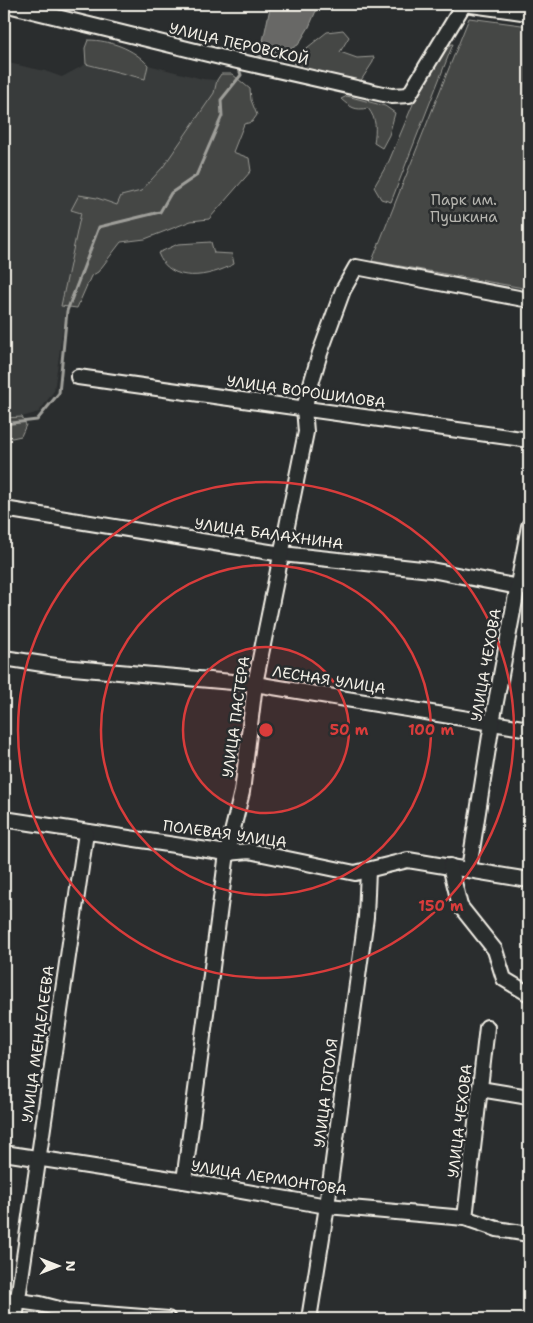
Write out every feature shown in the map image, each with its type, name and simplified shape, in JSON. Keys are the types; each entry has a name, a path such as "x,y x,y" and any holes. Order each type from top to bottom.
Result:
{"street":[{"name":"УЛИЦА ПЕРОВСКОЙ","path":"4,4 392,96 409,95 464,4"},
{"path":"464,4 529,13"},
{"name":"УЛИЦА ПАСТЕРА","path":"184,1180 227,853 242,792 255,684 306,432 304,408 320,353 343,290 356,267 529,300"},
{"name":"УЛИЦА ВОРОШИЛОВА","path":"78,377 529,440"},
{"name":"УЛИЦА БАЛАХНИНА","path":"4,509 282,554 431,570 523,588"},
{"name":"УЛИЦА ЧЕХОВА","path":"469,869 492,723 523,588 529,526"},
{"name":"ЛЕСНАЯ УЛИЦА","path":"4,658 62,666 255,684 529,729"},
{"name":"ПОЛЕВАЯ УЛИЦА","path":"4,821 86,833 118,835 227,853 249,851 356,873 408,860 529,880"},
{"name":"УЛИЦА МЕНДЕЛЕЕВА","path":"15,1319 37,1158 86,833"},
{"path":"450,866 460,906 495,950 504,980 529,994"},
{"name":"УЛИЦА ГОГОЛЯ","path":"309,1319 328,1206 366,917 368,870"},
{"name":"УЛИЦА ЧЕХОВА","path":"465,1218 487,1027"},
{"path":"480,1089 529,1097"},
{"name":"УЛИЦА ЛЕРМОНТОВА","path":"4,1153 184,1180 328,1206 465,1218 497,1229 529,1234"},
{"path":"4,1299 40,1304 67,1311 168,1319"}],"shaded area":[{"path":"268,4 319,4 309,27 298,45 277,56 263,41 270,8"},
{"path":"4,62 45,71 62,77 86,64 144,78 148,65 203,79 217,80 214,93 163,167 141,191 124,197 118,205 97,198 72,211 81,213 61,306 66,307 54,391 39,412 22,417 4,418"}],"green space":[{"name":"Парк им. Пушкина","path":"469,18 529,26 529,289 372,261"},
{"path":"343,30 349,37 340,52 357,58 374,57 373,62 358,85 293,67 298,55 327,32"},
{"path":"88,40 121,46 136,54 148,65 145,79 86,64 85,48"},
{"path":"453,44 391,202 381,199 374,187 389,161 413,104 446,45"},
{"path":"221,74 232,74 250,89 251,100 257,115 252,122 244,124 233,152 249,158 251,171 209,219 191,221 145,239 121,242 98,272 91,276 77,308 61,306 81,213 71,210 79,195 97,198 117,205 121,196 141,191 163,167 214,93 217,80"},
{"path":"347,96 385,106 395,113 389,135 382,148 374,143 375,124 371,112 368,108 353,108 341,99"},
{"path":"211,242 214,253 232,254 234,264 203,275 181,274 172,270 164,263 158,253 178,244"},
{"path":"22,417 26,425 21,436 12,438 4,435 4,418"}],"waterway":[{"path":"253,58 271,54 274,50"},
{"path":"4,424 37,420 59,393 67,311 99,227 160,212 171,193 196,176 222,116 221,100 241,75 239,69"}]}
